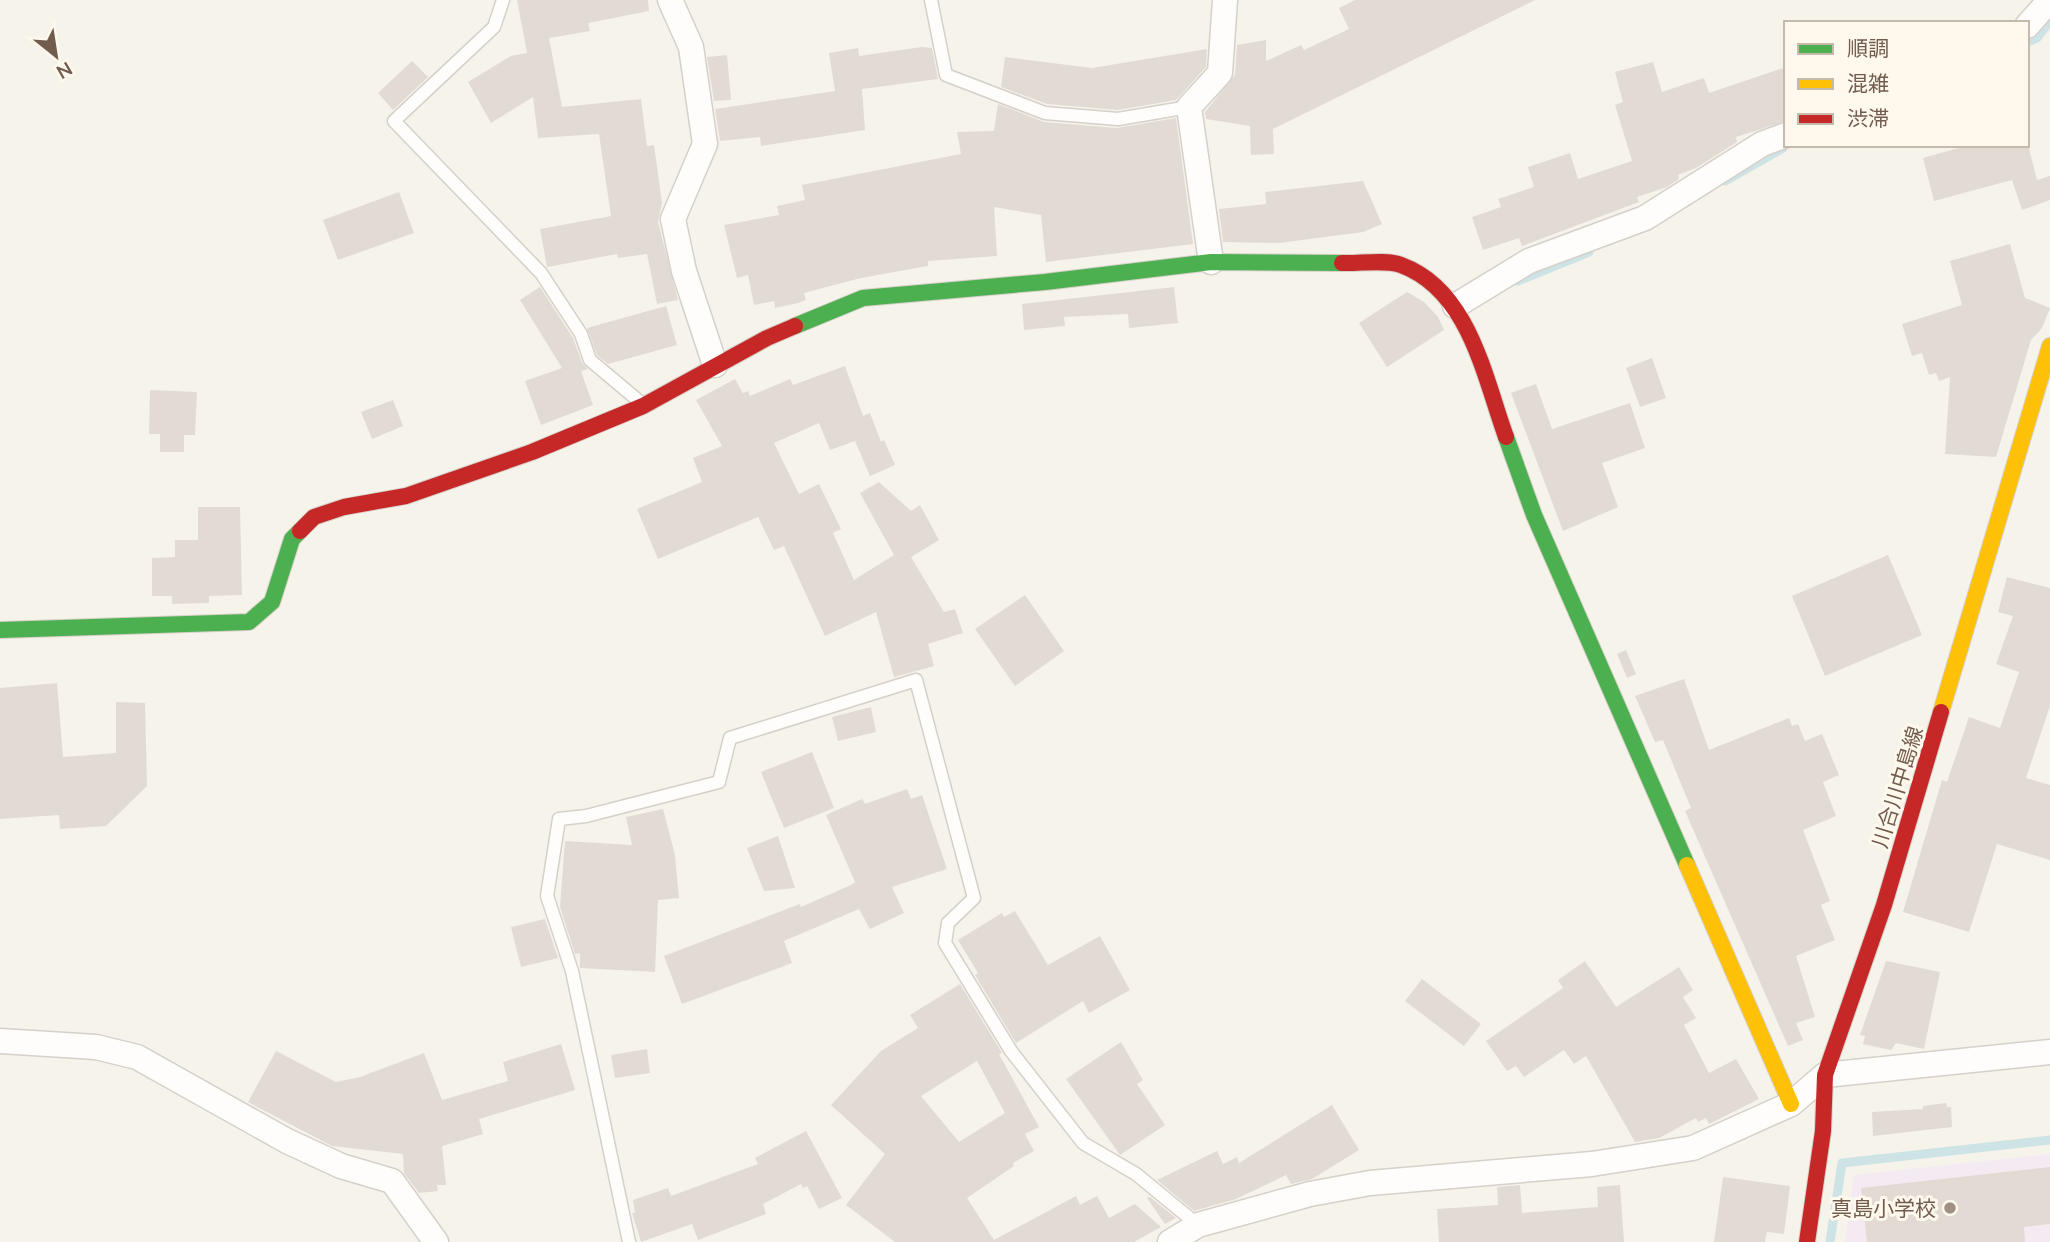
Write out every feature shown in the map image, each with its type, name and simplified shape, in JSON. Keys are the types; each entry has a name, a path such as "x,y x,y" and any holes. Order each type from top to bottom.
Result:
{"street":[{"path":"670,0 691,47 705,144 673,219 684,271 715,365"},
{"path":"1211,262 1189,107 1220,73 1225,0"},
{"path":"2029,24 2050,0"},
{"path":"1455,306 1529,261 1645,218 1762,144 1784,136"},
{"path":"0,630 249,622 272,603 292,539 314,517 344,507 406,496 532,452 643,406 767,338 863,298 1045,282 1211,262 1399,264 1437,286 1455,306 1471,340 1534,515 1791,1104"},
{"name":"川合川中島線","path":"1807,1242 1823,1131 1825,1075 1884,905 2050,346"},
{"path":"0,1041 96,1048 137,1056 287,1141 341,1166 393,1181 436,1242"},
{"path":"1170,1242 1198,1224 1310,1194 1370,1182 1592,1164 1693,1147 1791,1104 1825,1075 2050,1052"}],"lane":[{"path":"502,0 494,27 394,121 541,273 581,334 590,360 643,406"},
{"path":"931,0 946,75 1045,113 1118,120 1189,107"},
{"path":"629,1242 572,971 547,896 559,819 586,816 719,782 730,738 916,680 974,898 948,923 945,943 1012,1051 1083,1143 1136,1174 1198,1224"}],"shaded area":[{"name":"真島小学校","path":"2050,1154 2050,1242 1845,1242 1854,1175"}],"building":[{"path":"517,0 648,0 649,11 588,23 590,31 549,38 562,107 641,99 647,146 654,145 662,203 658,222 678,300 657,304 647,254 618,258 617,254 547,267 540,229 611,216 599,134 538,138 533,97 491,123 468,82 511,56 527,53"},
{"path":"1355,0 1535,0 1273,129 1274,154 1251,155 1250,126 1206,119 1205,112 1235,75 1237,45 1266,40 1266,61 1301,45 1304,50 1349,29 1339,8"},
{"path":"858,48 859,56 932,48 938,79 862,89 865,130 761,146 760,137 720,141 715,109 835,91 829,53"},
{"path":"1207,49 1206,67 1176,100 1118,110 1047,104 1001,87 1005,57 1092,68"},
{"path":"727,55 731,100 714,101 707,57"},
{"path":"412,61 428,77 393,110 378,93"},
{"path":"1653,62 1662,92 1704,78 1709,93 1784,68 1784,122 1736,137 1737,142 1696,168 1678,175 1679,179 1667,187 1637,197 1639,202 1522,246 1519,238 1483,250 1472,217 1501,207 1498,199 1534,187 1528,167 1570,153 1578,179 1632,161 1615,105 1623,102 1615,72"},
{"path":"998,104 1044,122 1117,128 1176,118 1193,244 1046,262 1041,215 994,207 997,256 928,261 928,266 861,278 804,293 806,300 798,303 775,308 774,301 754,305 748,275 737,278 724,225 779,215 777,206 805,200 802,185 961,154 957,132 994,131"},
{"path":"1962,147 2029,147 2037,180 2050,176 2050,200 2022,210 2012,180 1934,201 1923,158"},
{"path":"1363,181 1382,224 1363,232 1279,243 1223,242 1219,209 1266,204 1265,192"},
{"path":"399,192 414,233 338,260 323,220"},
{"path":"2010,244 2025,298 2050,308 2042,328 2031,340 1996,457 1945,454 1950,377 1939,381 1936,373 1929,375 1922,353 1912,356 1902,324 1962,305 1950,261"},
{"path":"540,287 573,338 582,363 588,369 581,371 593,405 541,425 525,381 562,368 520,300"},
{"path":"1174,287 1178,323 1129,328 1128,314 1064,317 1065,326 1024,330 1022,304"},
{"path":"1407,292 1424,302 1438,317 1444,330 1387,367 1359,323"},
{"path":"666,306 677,345 608,364 597,355 587,328"},
{"path":"1652,358 1666,398 1640,407 1626,368"},
{"path":"845,366 863,416 870,413 881,442 884,440 895,465 870,476 855,441 830,450 819,423 774,443 799,494 819,484 841,529 833,533 854,580 894,555 860,493 879,482 911,511 920,505 939,540 911,557 944,612 955,609 963,633 928,644 934,666 894,677 876,612 825,636 784,546 774,550 758,517 658,559 637,509 702,482 693,458 722,446 696,400 735,379 743,393 748,391 750,396 790,379 793,385"},
{"path":"1536,384 1552,429 1630,403 1645,448 1602,463 1618,507 1563,531 1511,393"},
{"path":"150,390 197,392 195,435 184,435 184,452 160,452 160,434 149,434"},
{"path":"393,400 403,426 372,439 361,412"},
{"path":"198,507 240,507 242,595 209,596 209,603 172,604 172,596 152,596 152,558 175,557 175,540 198,540"},
{"path":"1888,555 1922,635 1825,676 1792,596"},
{"path":"2007,577 2050,588 2050,706 2026,778 2050,785 2050,860 1997,844 1969,932 1903,912 1942,780 1947,782 1969,717 2000,728 2019,672 1996,664 2013,616 1998,612"},
{"path":"1025,595 1064,651 1015,686 975,629"},
{"path":"1626,650 1636,674 1627,678 1617,654"},
{"path":"1684,679 1709,750 1789,718 1792,726 1798,724 1805,741 1822,734 1839,775 1823,782 1836,816 1803,830 1830,901 1821,905 1835,940 1796,956 1815,1017 1796,1023 1803,1040 1788,1046 1685,811 1691,808 1663,740 1655,742 1635,696"},
{"path":"57,683 63,757 116,753 116,702 145,703 147,786 106,826 60,829 59,815 0,819 0,688"},
{"path":"871,707 876,732 838,741 832,717"},
{"path":"812,752 834,808 784,828 761,772"},
{"path":"907,789 911,799 922,795 947,869 892,887 904,913 870,929 859,909 784,941 792,963 682,1004 664,956 800,904 801,907 851,885 855,882 826,815 862,799 865,804"},
{"path":"663,809 675,855 679,898 658,900 655,972 580,968 580,953 575,954 560,907 565,841 632,845 626,817"},
{"path":"778,836 795,888 764,891 747,848"},
{"path":"1015,911 1048,965 1100,936 1130,990 1089,1013 1083,1001 1016,1043 975,975 978,973 958,940 1002,913 1004,917"},
{"path":"545,919 558,958 521,967 511,927"},
{"path":"1585,961 1616,1007 1679,967 1693,990 1683,997 1696,1018 1684,1025 1709,1073 1736,1059 1759,1099 1709,1124 1706,1118 1698,1122 1696,1118 1659,1138 1635,1142 1586,1056 1574,1064 1564,1050 1524,1077 1516,1066 1507,1071 1486,1041 1563,988 1558,980"},
{"path":"1886,961 1940,972 1924,1049 1896,1043 1891,1050 1863,1044 1865,1036 1860,1035"},
{"path":"1422,979 1481,1024 1464,1046 1405,1001"},
{"path":"960,984 1002,1053 999,1054 1039,1127 1025,1134 1034,1151 1013,1163 1014,1166 967,1198 994,1240 1076,1196 1080,1205 1097,1196 1109,1218 1135,1204 1161,1227 1134,1242 895,1242 846,1205 885,1154 831,1105 881,1051 918,1028 910,1015","holes":["977,1061 1005,1113 959,1142 921,1096"]},
{"path":"1121,1042 1143,1080 1137,1084 1165,1125 1120,1155 1066,1079"},
{"path":"561,1044 575,1090 479,1119 483,1134 442,1146 446,1185 437,1185 438,1191 419,1193 404,1173 403,1154 332,1146 248,1102 276,1051 336,1082 360,1077 424,1053 442,1100 508,1081 503,1062"},
{"path":"647,1049 650,1073 615,1078 611,1055"},
{"path":"1946,1103 1947,1107 1951,1107 1952,1127 1873,1136 1872,1112 1923,1109 1923,1106"},
{"path":"1332,1105 1359,1150 1312,1179 1291,1184 1286,1175 1236,1199 1194,1211 1157,1180 1217,1151 1223,1164 1237,1157 1239,1163"},
{"path":"806,1131 842,1198 819,1209 807,1186 803,1188 801,1184 763,1204 766,1214 698,1240 692,1224 641,1242 632,1213 635,1213 633,1200 668,1188 671,1196 758,1164 755,1158"},
{"name":"真島小学校","path":"2050,1167 2050,1224 2024,1227 2025,1242 1867,1242 1861,1188"},
{"path":"1723,1177 1790,1186 1784,1234 1767,1232 1765,1242 1714,1242"},
{"path":"1520,1185 1522,1213 1598,1207 1597,1187 1620,1185 1624,1242 1439,1242 1437,1209 1498,1205 1497,1187"},
{"path":"1150,1197 1176,1218 1165,1224 1147,1198"}],"waterway":[{"path":"2029,41 2037,38 2050,21"},
{"path":"1725,181 1783,148"},
{"path":"1518,281 1589,252"},
{"path":"1830,1242 1842,1163 2050,1140"}],"traffic: fast":[{"path":"795,326 863,298 1045,282 1211,262 1342,263"},
{"path":"1506,437 1534,515 1687,865"},
{"path":"0,630 249,622 272,602 292,539 300,531"}],"traffic: slow":[{"path":"1941,712 2050,346"},
{"path":"1687,865 1791,1104"}],"traffic: jam":[{"path":"1342,263 1395,263 1424,277 1443,294 1471,338 1506,437"},
{"path":"300,531 314,517 344,507 406,496 532,452 643,406 767,338 795,326"},
{"path":"1807,1242 1823,1131 1825,1075 1884,905 1941,712"}],"place":[{"name":"真島小学校","path":"1950,1208"}]}
